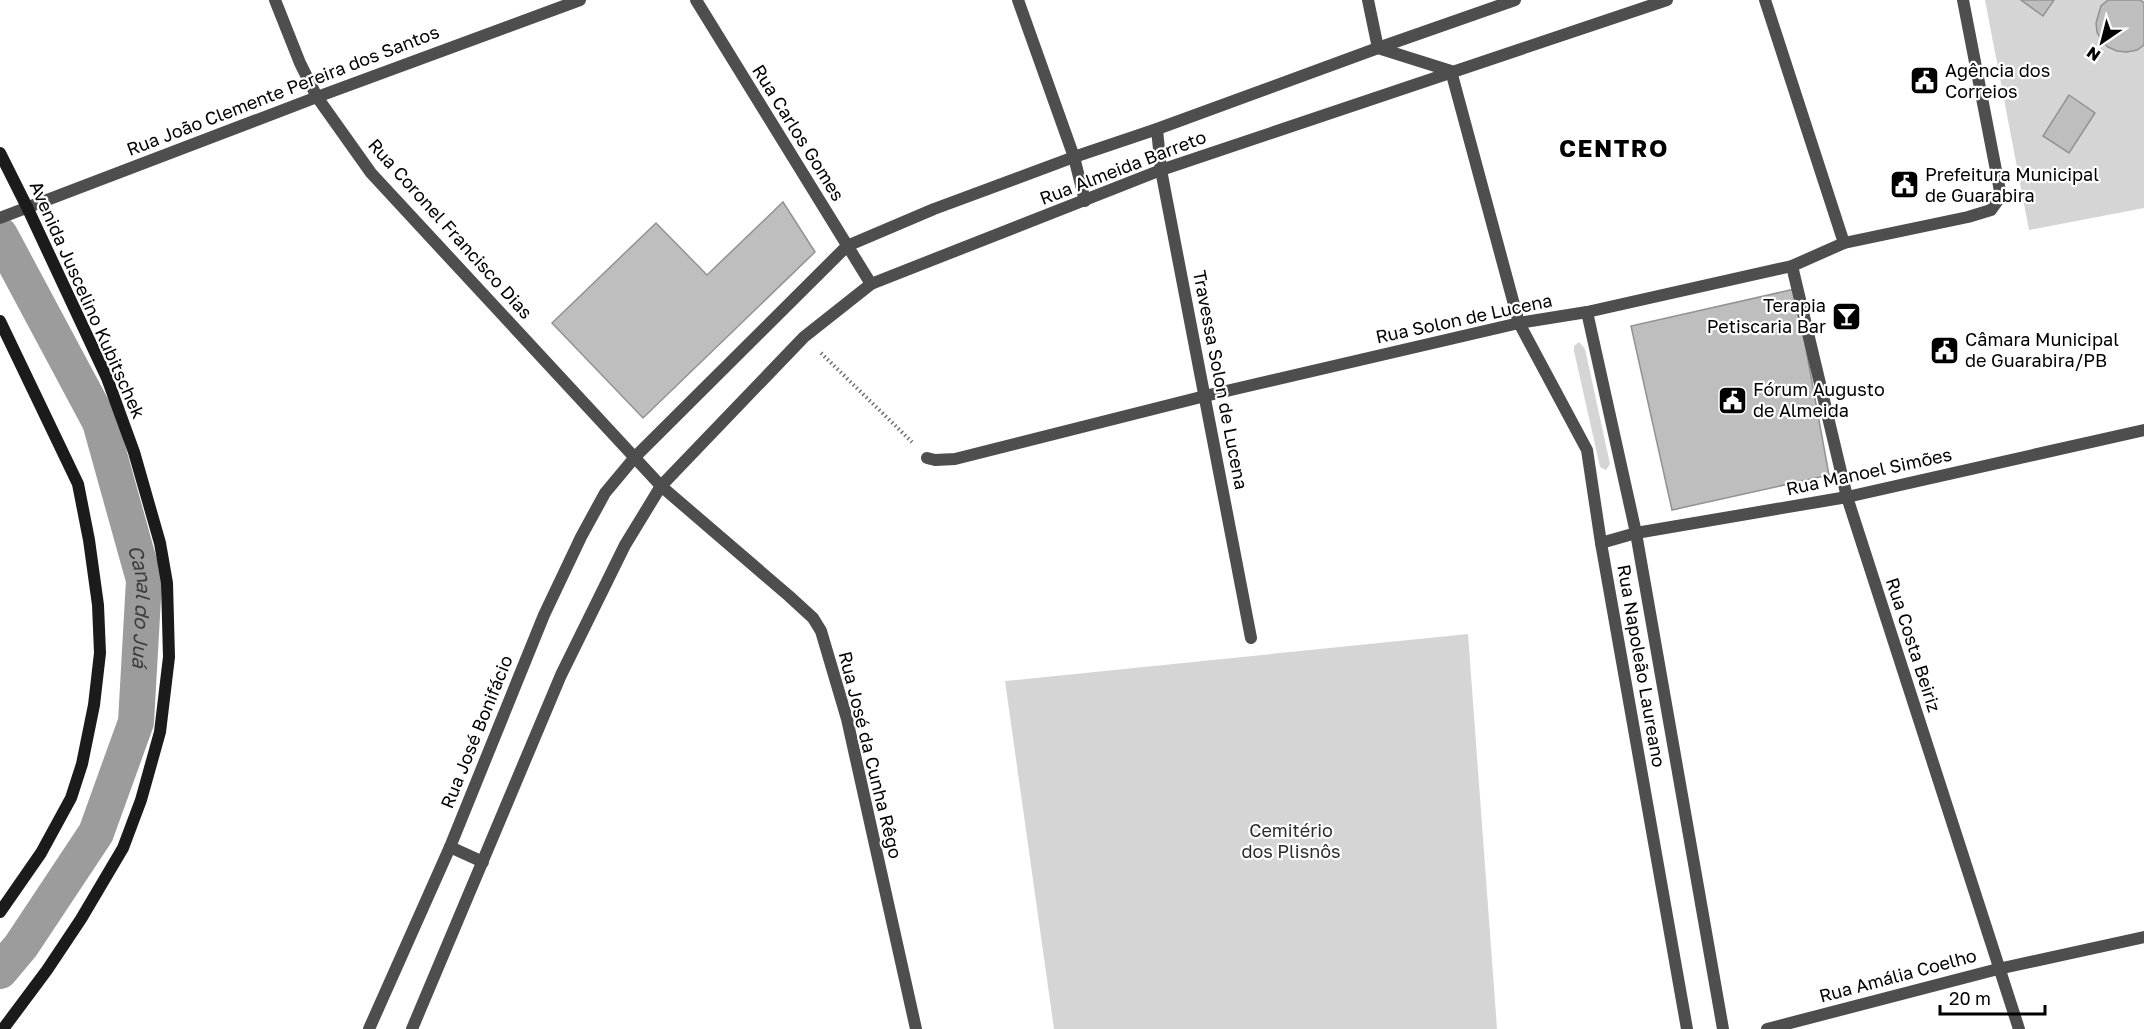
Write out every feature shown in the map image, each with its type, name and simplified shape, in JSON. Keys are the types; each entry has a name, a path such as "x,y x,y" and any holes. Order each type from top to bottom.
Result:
{"street":[{"name":"Rua Coronel Francisco Dias","path":"275,0 300,63 317,97 371,172 661,486"},
{"name":"Rua João Clemente Pereira dos Santos","path":"0,218 580,0"},
{"name":"Rua Carlos Gomes","path":"696,0 871,284"},
{"path":"1018,0 1074,157 1085,201"},
{"path":"1368,0 1378,48 1451,71"},
{"name":"Rua Almeida Barreto","path":"635,457 847,246 934,209 1074,157 1515,0"},
{"name":"Rua Almeida Barreto","path":"661,486 804,337 871,284 1161,170 1666,0"},
{"path":"1765,0 1844,243"},
{"name":"Rua Solon de Lucena","path":"927,458 955,459 1205,396 1519,323 1587,312 1792,266 1844,243 1991,210 2001,196 1963,0"},
{"name":"Rua Napoleão Laureano","path":"1451,71 1519,323 1587,450 1601,543 1687,1029"},
{"name":"Travessa Solon de Lucena","path":"1157,129 1161,170 1251,638"},
{"name":"Avenida Juscelino Kubitschek","path":"0,153 23,209 107,378 134,452 160,543 167,583 169,657 160,732 141,800 123,848 81,919 3,1029"},
{"name":"Rua Costa Beiriz","path":"1792,266 1847,497 2019,1029"},
{"name":"Rua Napoleão Laureano","path":"1587,312 1636,533 1723,1029"},
{"path":"0,321 78,484 95,583 100,653 94,705 82,764 71,798 41,853 0,912"},
{"name":"Rua Manoel Simões","path":"1601,543 1636,533 1847,497 2144,430"},
{"name":"Rua José Bonifácio","path":"369,1029 450,848 553,596 605,493 635,457"},
{"path":"412,1029 440,957 483,862 561,675 624,545 661,486"},
{"name":"Rua José da Cunha Rêgo","path":"661,486 789,596 813,618 821,631 847,719 916,1029"},
{"path":"450,848 483,862"},
{"name":"Rua Amália Coelho","path":"1767,1029 1998,969 2144,937"}],"path":[{"path":"804,337 927,458"}],"green space":[{"path":"1985,0 2144,0 2144,208 2029,230"},
{"path":"1579,342 1585,349 1610,464 1606,470 1600,467 1574,351 1574,346"},
{"name":"Cemitério dos Plisnôs","path":"1468,634 1497,1029 1054,1029 1005,681"}],"building":[{"path":"2021,0 2054,0 2043,16"},
{"path":"2108,0 2140,0 2144,3 2144,45 2137,50 2117,51 2108,47 2101,40 2096,23 2101,6"},
{"path":"2069,95 2095,113 2069,153 2043,136"},
{"path":"783,202 815,252 643,418 552,323 656,223 707,275"},
{"name":"Fórum Augusto de Almeida","path":"1795,289 1829,475 1672,510 1631,326"}],"waterway":[{"name":"Canal do Juá","path":"0,235 100,422 144,580 136,722 96,833 21,946 0,971"}],"place":[{"name":"Agência dos Correios","path":"1924,81"},
{"name":"Prefeitura Municipal de Guarabira","path":"1904,185"},
{"name":"Terapia Petiscaria Bar","path":"1847,316"},
{"name":"Câmara Municipal de Guarabira/PB","path":"1944,350"},
{"name":"Fórum Augusto de Almeida","path":"1732,400"}],"district":[{"name":"CENTRO","path":"1614,149"}]}
